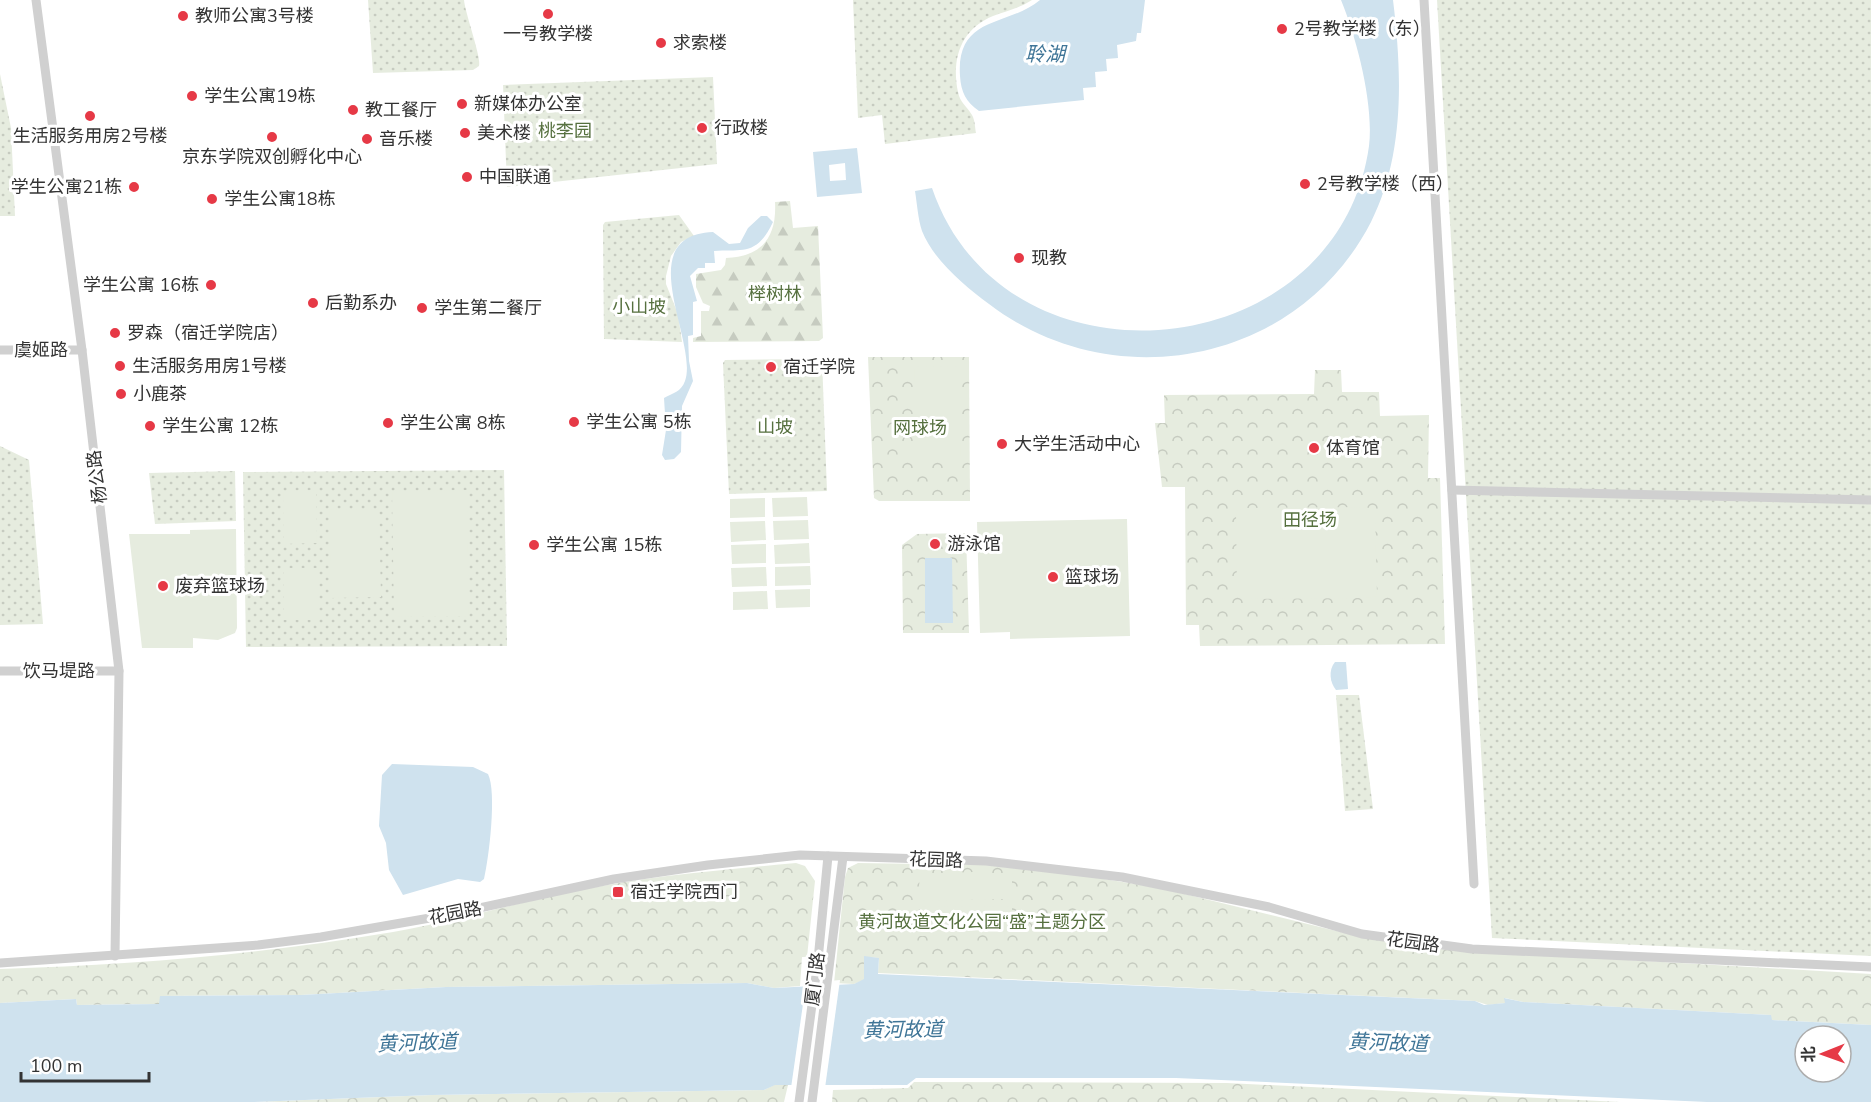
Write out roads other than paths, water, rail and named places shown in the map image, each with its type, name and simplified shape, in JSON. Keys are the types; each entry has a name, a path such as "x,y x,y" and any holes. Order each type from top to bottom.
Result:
{"street":[{"name":"杨公路","path":"36,0 82,350 119,671 115,956"},
{"path":"1424,0 1474,884"},
{"name":"虞姬路","path":"0,350 82,350"},
{"path":"1452,490 1871,500"},
{"name":"饮马堤路","path":"0,671 119,671"},
{"name":"花园路","path":"0,963 258,945 321,937 447,915 625,878 768,858 828,856 986,861 1122,877 1269,907 1362,934 1472,949 1871,967"},
{"name":"厦门路","path":"799,1102 818,960 828,856"},
{"name":"厦门路","path":"812,1102 843,857"}],"water":[{"name":"聆湖","path":"1040,0 1145,0 1141,33 1137,33 1136,41 1117,45 1118,58 1106,59 1107,71 1095,72 1096,87 1083,88 1084,100 979,111 963,92 961,82 961,56 966,42 986,25 1027,9"},
{"path":"1341,0 1393,0 1399,85 1395,142 1382,196 1371,222 1339,270 1298,308 1251,335 1199,352 1145,357 1091,351 1038,334 989,304 942,263 927,242 922,231 915,191 932,188 970,256 1026,302 1094,326 1166,329 1236,312 1298,276 1344,220 1369,146 1367,92 1353,34"},
{"path":"857,148 862,193 817,197 813,152","holes":["845,163 846,180 830,181 829,165"]},
{"path":"761,216 767,216 773,222 761,241 755,246 741,250 714,251 715,263 705,263 705,268 698,268 690,276 697,301 693,302 693,335 688,336 693,381 682,406 681,452 674,459 665,460 662,455 666,430 664,398 681,388 685,381 687,364 673,293 671,271 675,251 688,238 713,232 729,244 740,243 748,228"},
{"path":"925,558 952,558 953,623 925,623"},
{"path":"1335,662 1346,662 1348,689 1336,690 1332,684 1331,673"},
{"path":"392,764 473,767 488,774 491,783 492,810 484,879 480,882 458,879 403,895 389,870 386,843 379,826 382,775"},
{"name":"黄河故道","path":"864,956 879,958 878,974 1475,1001 1484,1005 1505,1003 1504,998 1523,1002 1771,1015 1772,1020 1851,1024 1793,1024 1793,1084 1853,1084 1853,1024 1871,1025 1871,1102 1707,1102 1176,1078 916,1078 907,1085 775,1085 764,1090 432,1095 254,1102 0,1102 0,1003 76,999 77,1005 159,1004 160,996 301,995 446,987 747,983 774,988 854,984 864,979"}],"place":[{"name":"一号教学楼","path":"548,14"},
{"name":"教师公寓3号楼","path":"183,16"},
{"name":"2号教学楼（东）","path":"1282,29"},
{"name":"求索楼","path":"661,43"},
{"name":"学生公寓19栋","path":"192,96"},
{"name":"新媒体办公室","path":"462,104"},
{"name":"教工餐厅","path":"353,110"},
{"name":"生活服务用房2号楼","path":"90,116"},
{"name":"行政楼","path":"702,128"},
{"name":"美术楼","path":"465,133"},
{"name":"京东学院双创孵化中心","path":"272,137"},
{"name":"音乐楼","path":"367,139"},
{"name":"中国联通","path":"467,177"},
{"name":"2号教学楼（西）","path":"1305,184"},
{"name":"学生公寓21栋","path":"134,187"},
{"name":"学生公寓18栋","path":"212,199"},
{"name":"现教","path":"1019,258"},
{"name":"学生公寓 16栋","path":"211,285"},
{"name":"后勤系办","path":"313,303"},
{"name":"学生第二餐厅","path":"422,308"},
{"name":"罗森（宿迁学院店）","path":"115,333"},
{"name":"生活服务用房1号楼","path":"120,366"},
{"name":"宿迁学院","path":"771,367"},
{"name":"小鹿茶","path":"121,394"},
{"name":"学生公寓 5栋","path":"574,422"},
{"name":"学生公寓 8栋","path":"388,423"},
{"name":"学生公寓 12栋","path":"150,426"},
{"name":"大学生活动中心","path":"1002,444"},
{"name":"体育馆","path":"1314,448"},
{"name":"游泳馆","path":"935,544"},
{"name":"学生公寓 15栋","path":"534,545"},
{"name":"篮球场","path":"1053,577"},
{"name":"废弃篮球场","path":"163,586"},
{"name":"宿迁学院西门","path":"618,892"}],"park label":[{"name":"桃李园","path":"565,131"},
{"name":"榉树林","path":"775,294"},
{"name":"小山坡","path":"639,307"},
{"name":"山坡","path":"775,427"},
{"name":"网球场","path":"920,428"},
{"name":"田径场","path":"1310,520"},
{"name":"黄河故道文化公园“盛”主题分区","path":"982,922"}]}
